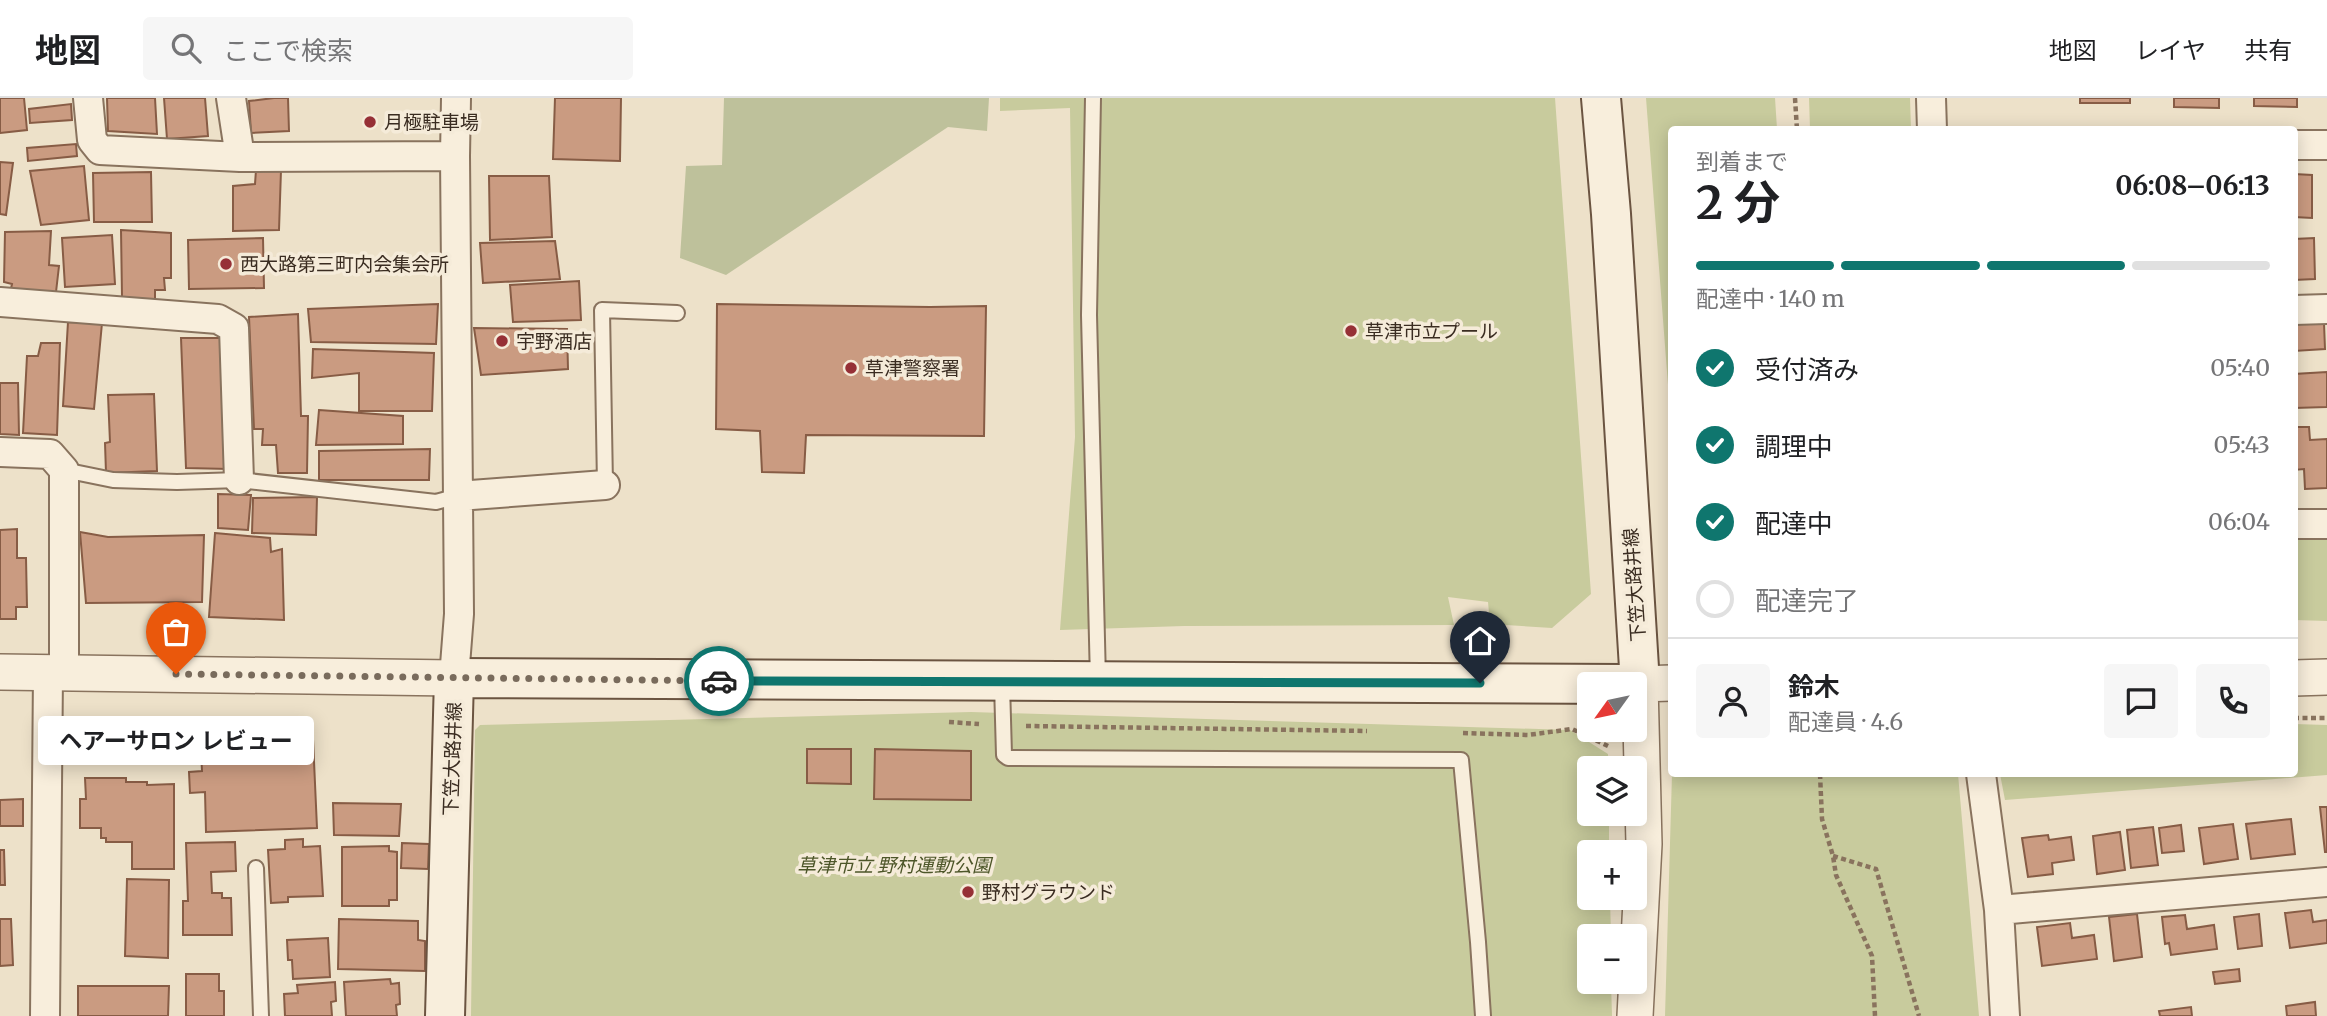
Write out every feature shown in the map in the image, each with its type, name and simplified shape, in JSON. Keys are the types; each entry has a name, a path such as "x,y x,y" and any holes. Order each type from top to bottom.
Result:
{"main road":[{"name":"下笠大路井線","path":"445,1016 454,678 781,682 1656,683 1601,98"}],"street":[{"path":"88,98 92,141 100,150 240,157 455,156"},
{"path":"231,98 240,157"},
{"path":"0,672 454,678 459,622 456,98"},
{"path":"1931,98 1932,126"},
{"path":"2298,145 2327,145"},
{"path":"0,302 218,319 234,328 239,480"},
{"path":"2298,310 2327,309"},
{"path":"0,452 50,454 64,470 45,1016"},
{"path":"458,496 604,485"},
{"path":"2298,524 2327,524"},
{"path":"2298,678 2327,677"},
{"path":"1635,1016 1656,683"},
{"path":"1981,777 1999,910 2005,1016"},
{"path":"1999,910 2327,882"}],"lane":[{"path":"1093,98 1089,316 1098,681"},
{"path":"604,485 602,310 677,313"},
{"path":"64,470 113,480 239,480 436,502 458,496"},
{"path":"1002,682 1004,755 1008,758 1461,760 1483,1016"},
{"path":"257,868 261,1016"}],"path":[{"path":"1795,98 1797,126"},
{"path":"2298,718 2327,718"},
{"path":"1820,777 1822,819 1836,875 1872,956 1875,1016"},
{"path":"1833,856 1876,869 1919,1016"}],"green space":[{"path":"724,98 989,98 987,131 948,127 726,275 680,258 686,166 722,165"},
{"name":"草津市立プール","path":"1000,98 1555,98 1591,594 1552,628 1490,624 1488,602 1448,597 1454,625 1184,626 1060,630 1075,437 1070,108 1000,111"},
{"path":"1646,98 1775,98 1777,126 1668,126 1668,385"},
{"path":"1809,98 1910,98 1911,126 1810,126"},
{"path":"2327,531 2327,621 2298,620 2298,533"},
{"name":"草津市立 野村運動公園","path":"971,712 1570,730 1577,734 1577,742 1589,742 1608,754 1577,756 1577,826 1609,826 1609,840 1577,840 1577,910 1610,910 1611,924 1577,924 1577,994 1611,994 1612,1016 471,1016 475,730 480,725"},
{"path":"2298,724 2327,725 2327,775 2005,800 2001,777 2298,777"},
{"path":"1672,777 1958,777 1979,1016 1665,1016"}],"building":[{"path":"0,98 24,98 27,130 0,133"},
{"path":"107,98 155,98 157,134 108,131"},
{"path":"164,98 205,98 208,136 167,139"},
{"path":"288,98 289,131 251,133 249,101"},
{"path":"555,98 621,98 620,161 553,159"},
{"path":"2080,98 2130,98 2130,103 2080,103"},
{"path":"2174,98 2219,98 2219,108 2174,107"},
{"path":"2254,98 2297,98 2297,107 2254,106"},
{"path":"71,104 72,120 30,123 29,109"},
{"path":"76,144 77,156 28,161 27,148"},
{"path":"0,162 13,163 6,215 0,214"},
{"path":"84,166 89,220 41,225 30,171"},
{"path":"256,170 281,170 279,230 233,231 233,186 255,184"},
{"path":"151,172 152,222 94,222 93,173"},
{"path":"2298,174 2312,175 2312,218 2298,217"},
{"path":"489,176 549,176 552,237 490,240"},
{"path":"121,230 171,233 171,278 164,278 165,290 155,290 155,302 122,297"},
{"path":"51,231 49,265 59,266 56,292 10,293 12,284 4,282 5,232"},
{"path":"112,235 115,284 65,287 62,238"},
{"name":"西大路第三町内会集会所","path":"263,238 264,288 189,289 188,240"},
{"path":"2314,238 2315,279 2298,280 2298,239"},
{"path":"555,241 560,279 483,283 480,243"},
{"path":"579,281 581,320 513,322 510,285"},
{"path":"438,304 436,344 311,342 308,309"},
{"name":"草津警察署","path":"717,304 986,306 984,436 806,435 804,473 762,472 760,431 716,429"},
{"path":"298,314 301,416 308,416 307,473 278,473 276,445 262,445 263,429 254,429 249,317"},
{"path":"68,322 102,323 94,409 63,406"},
{"path":"2324,323 2325,349 2298,351 2298,324"},
{"path":"474,328 567,329 568,369 481,375"},
{"path":"181,338 226,338 229,469 186,468"},
{"path":"41,343 60,343 57,435 23,433 27,356 38,356"},
{"path":"313,349 434,353 432,411 359,411 359,373 312,378"},
{"path":"2327,372 2327,407 2298,408 2298,374"},
{"path":"0,383 18,383 19,435 0,434"},
{"path":"154,394 157,471 106,473 105,443 110,442 108,395"},
{"path":"319,410 403,416 403,444 316,445"},
{"path":"2298,427 2309,427 2310,440 2327,439 2327,488 2305,489 2304,469 2298,470"},
{"path":"430,449 429,480 319,480 319,451"},
{"path":"218,494 251,495 248,530 218,528"},
{"path":"317,497 316,535 252,533 253,498"},
{"path":"17,529 17,558 26,558 27,607 16,607 16,619 0,619 0,530"},
{"path":"80,532 108,537 204,535 202,602 86,603"},
{"path":"215,533 270,538 271,552 282,549 284,620 209,617"},
{"path":"313,739 317,828 206,832 205,792 190,793 189,772 202,771 201,753 208,753 207,743"},
{"path":"807,749 851,749 851,784 807,783"},
{"path":"875,749 971,751 971,800 874,799"},
{"path":"85,778 126,778 126,782 147,782 147,785 174,784 174,869 132,869 132,842 106,842 106,838 101,838 101,828 80,828 80,799 86,799"},
{"path":"23,799 23,826 0,826 0,800"},
{"path":"333,803 401,804 399,836 334,835"},
{"path":"2320,807 2327,807 2327,852 2325,852"},
{"path":"2291,819 2295,854 2251,859 2246,824"},
{"path":"2233,824 2238,859 2204,864 2199,828"},
{"path":"2181,825 2184,851 2162,853 2159,828"},
{"path":"2153,827 2158,865 2131,868 2127,830"},
{"path":"2120,832 2125,870 2097,874 2093,836"},
{"path":"2048,835 2049,840 2071,837 2074,860 2052,863 2053,874 2028,877 2022,838"},
{"path":"303,839 303,847 320,846 323,896 288,897 288,902 271,903 268,850 285,849 285,840"},
{"path":"235,842 236,871 211,872 212,893 222,893 222,898 231,898 232,935 183,935 183,901 188,901 186,843"},
{"path":"402,843 429,844 428,869 401,868"},
{"path":"389,846 389,851 397,852 397,900 389,900 389,906 342,906 342,847"},
{"path":"0,850 4,850 5,885 0,885"},
{"path":"127,879 169,880 168,958 125,956"},
{"path":"2311,910 2313,922 2327,920 2327,943 2290,948 2285,913"},
{"path":"2137,914 2142,957 2114,961 2109,917"},
{"path":"2259,914 2262,946 2238,949 2234,917"},
{"path":"2185,915 2187,929 2214,925 2217,949 2171,955 2169,943 2165,944 2162,917"},
{"path":"0,919 11,919 13,965 0,966"},
{"path":"339,919 418,921 418,940 425,941 425,971 338,969"},
{"path":"2070,923 2072,938 2094,935 2097,959 2042,966 2037,927"},
{"path":"328,938 330,977 293,979 287,940"},
{"path":"2239,969 2240,981 2215,984 2213,972"},
{"path":"186,974 219,974 219,991 224,991 224,1016 186,1016"},
{"path":"390,979 391,984 399,983 400,1004 396,1005 397,1016 346,1016 344,982"},
{"path":"335,982 336,1001 331,1002 332,1016 285,1016 284,994 298,993 297,985"},
{"path":"78,986 169,986 168,1016 78,1016"},
{"path":"2315,1002 2316,1016 2287,1016 2286,1006"},
{"path":"2191,1007 2192,1016 2160,1016 2159,1011"}],"way so far":[{"path":"176,674 719,681"}],"place":[{"name":"月極駐車場","path":"370,122"},
{"name":"西大路第三町内会集会所","path":"226,264"},
{"name":"草津市立プール","path":"1351,331"},
{"name":"宇野酒店","path":"502,341"},
{"name":"草津警察署","path":"851,368"},
{"name":"ヘアーサロン レビュー","path":"176,674"},
{"name":"野村グラウンド","path":"968,892"}],"route":[{"path":"719,681 1480,683"}]}
